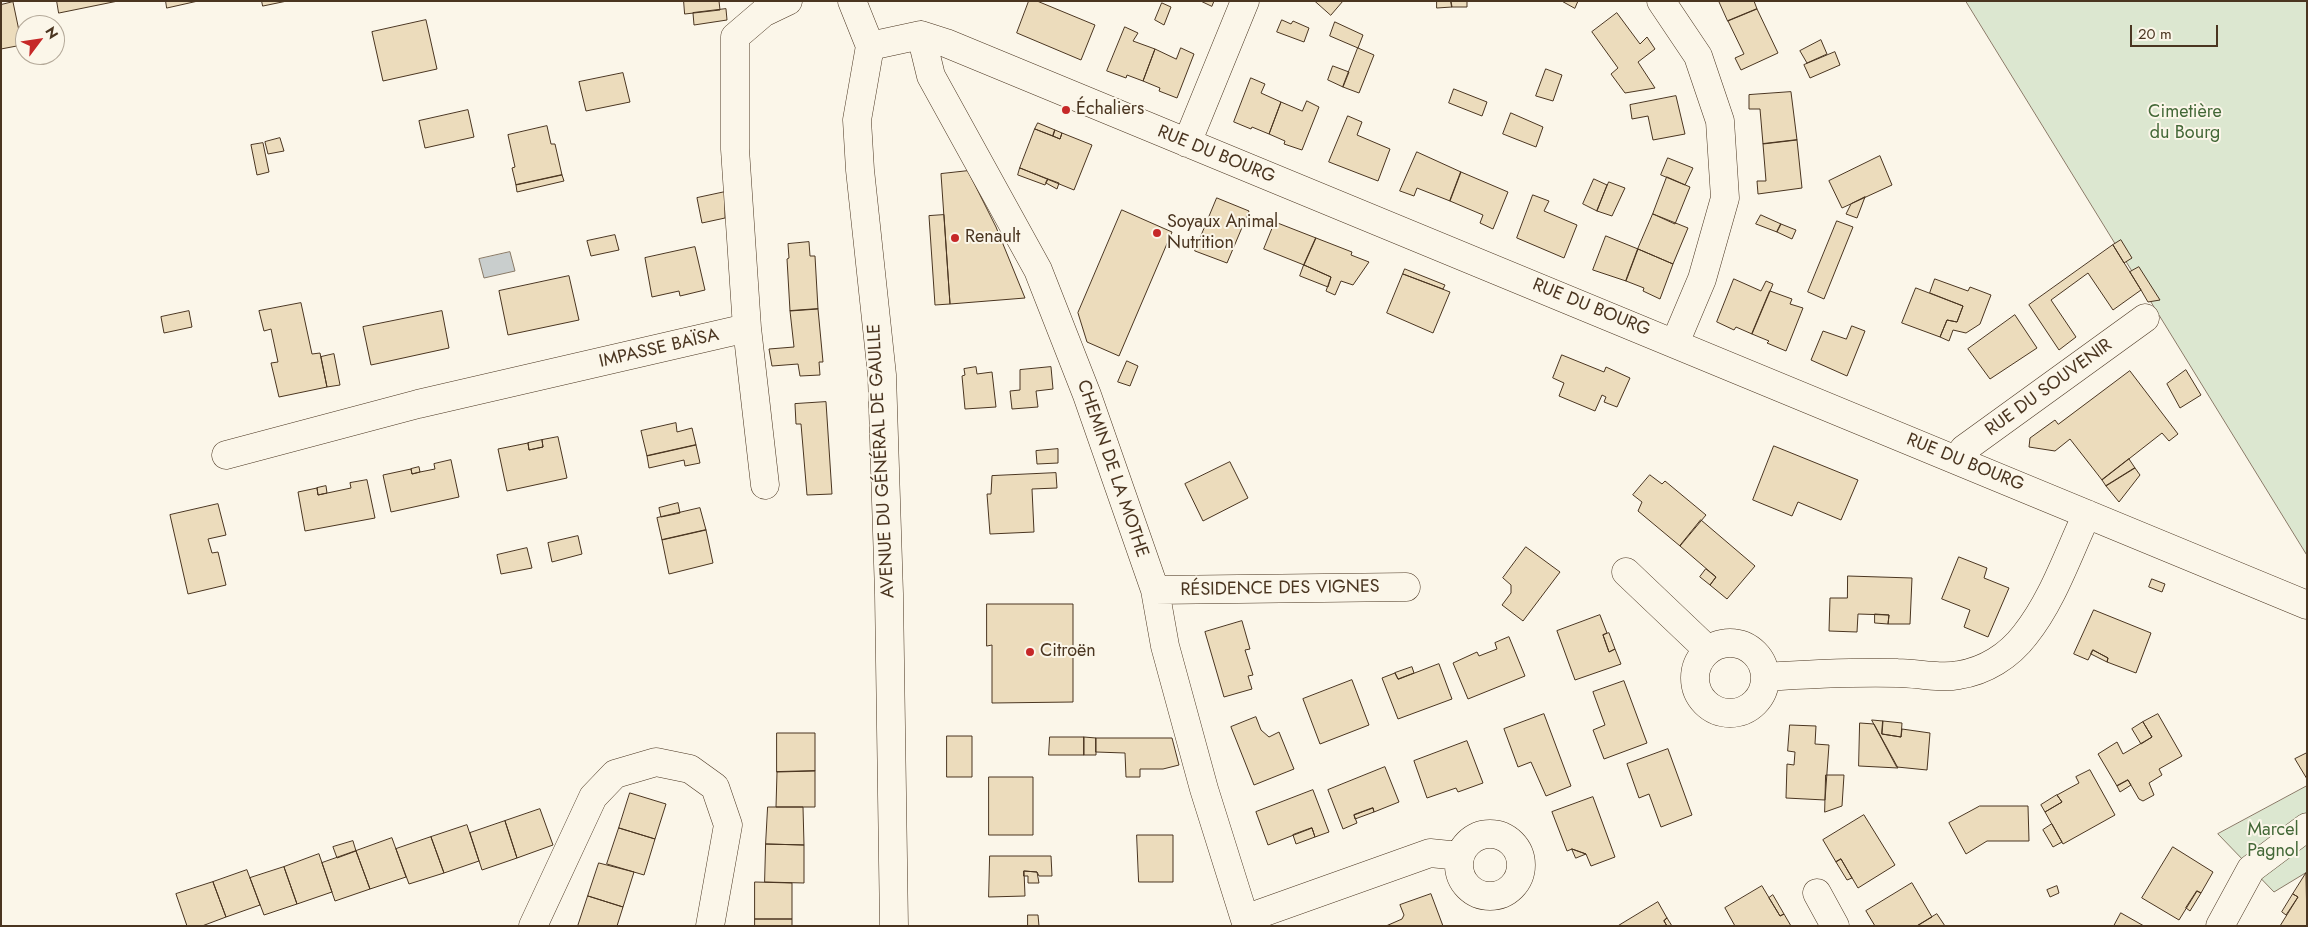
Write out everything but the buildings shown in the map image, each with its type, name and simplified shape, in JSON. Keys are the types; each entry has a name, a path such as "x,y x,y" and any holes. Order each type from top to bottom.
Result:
{"street":[{"path":"765,485 747,328 735,149 735,37 763,13 788,1"},
{"path":"852,1 870,46"},
{"path":"1187,143 1245,1"},
{"path":"1662,1 1698,56 1720,121 1725,198 1702,279 1675,343"},
{"name":"RUE DU BOURG","path":"870,46 921,35 946,43 2307,605"},
{"name":"CHEMIN DE LA MOTHE","path":"921,35 931,76 1038,270 1087,395 1155,590 1165,646 1204,789 1246,922"},
{"name":"AVENUE DU GÉNÉRAL DE GAULLE","path":"870,46 857,120 860,170 882,375 889,594 894,926"},
{"name":"RUE DU SOUVENIR","path":"1956,460 1964,449 2145,318"},
{"name":"IMPASSE BAÏSA","path":"226,455 418,404 747,328"},
{"path":"1765,677 1822,673 1899,673 1958,676 1993,664 2009,652 2041,613 2087,514"},
{"path":"1626,572 1708,650"},
{"name":"RÉSIDENCE DES VIGNES","path":"1155,590 1406,587"},
{"path":"1728,643 1739,644 1750,649 1764,666 1765,677 1764,689 1750,707 1738,712 1727,713 1716,710 1706,703 1699,693 1696,682 1696,670 1700,659 1708,650 1728,643"},
{"path":"529,925 593,797 615,774 656,762 690,769 715,787 728,825 710,926"},
{"path":"2220,926 2252,869 2307,827"},
{"path":"1246,922 1430,853 1460,856"},
{"path":"1817,893 1835,926"}],"green space":[{"name":"Cimetière du Bourg","path":"1966,1 2307,1 2307,555"},
{"name":"Marcel Pagnol","path":"2307,786 2307,872 2274,892 2218,834"}],"shaded area":[{"path":"510,252 515,271 484,278 479,259"}],"place":[{"name":"Échaliers","path":"1066,110"},
{"name":"Soyaux Animal Nutrition","path":"1157,233"},
{"name":"Renault","path":"955,238"},
{"name":"Citroën","path":"1030,652"}]}
